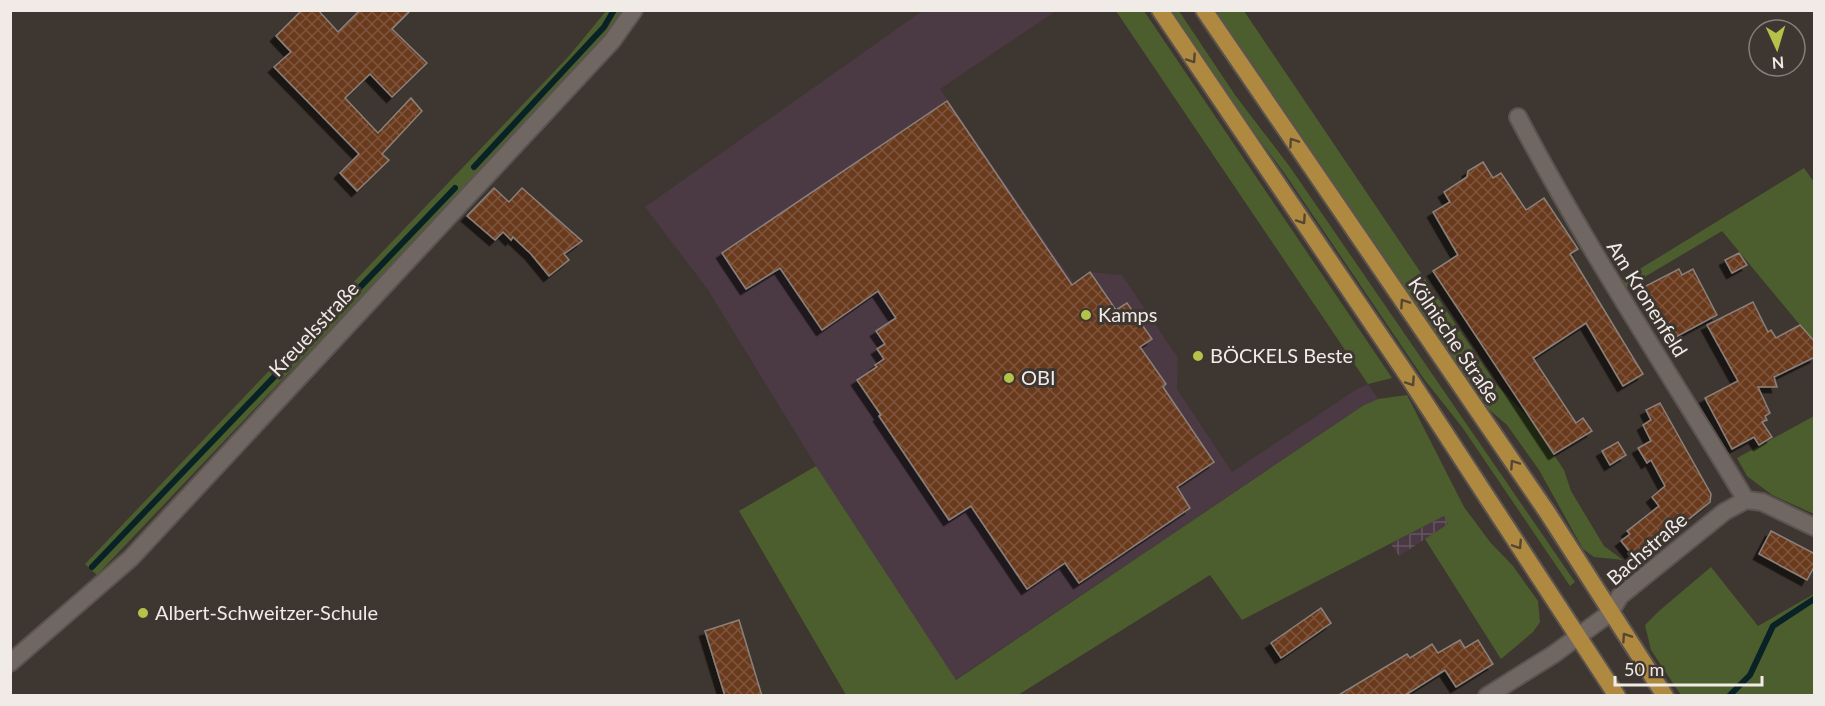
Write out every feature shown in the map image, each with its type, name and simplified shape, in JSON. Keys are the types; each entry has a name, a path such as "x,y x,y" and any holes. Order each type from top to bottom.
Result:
{"main road":[{"path":"1160,10 1411,381 1617,696"},
{"name":"Kölnische Straße","path":"1204,10 1547,512 1665,696"}],"street":[{"name":"Kreuelsstraße","path":"10,663 131,558 612,41 634,10"},
{"name":"Am Kronenfeld","path":"1518,117 1557,191 1604,270 1746,500"},
{"name":"Bachstraße","path":"1487,696 1578,638 1611,613 1620,596 1724,512 1746,500"},
{"path":"1746,500 1762,502 1815,527"}],"shaded area":[{"path":"922,11 1056,11 940,89 1073,282 1090,272 1122,275 1178,358 1177,389 1232,472 1357,389 1368,384 1378,399 1364,405 955,680 816,466 708,290 645,207"},
{"path":"1444,516 1448,524 1399,556 1391,544"}],"green space":[{"path":"606,11 624,11 609,33 580,66 97,575 85,564 569,56"},
{"path":"1116,11 1144,11 1392,378 1368,384"},
{"path":"1171,11 1179,11 1235,95 1290,167 1575,582 1570,586 1462,427 1424,379 1285,174 1229,99"},
{"path":"1213,11 1244,11 1496,384 1531,420 1564,470 1571,491 1604,546 1623,560 1594,557 1583,549 1539,470 1507,425 1469,392"},
{"path":"1804,168 1814,182 1814,342 1722,231 1621,291 1617,283"},
{"path":"1407,395 1464,507 1490,542 1513,566 1538,601 1540,622 1533,632 1501,659 1425,539 1448,524 1444,516 1242,620 1210,575 1018,695 846,695 739,511 816,466 956,680 1364,405 1378,399"},
{"path":"1814,416 1814,514 1772,495 1747,476 1737,458"},
{"path":"1711,567 1758,626 1814,594 1814,695 1681,695 1651,650 1645,625"}],"building":[{"path":"302,10 318,10 338,32 360,10 411,10 392,29 427,63 392,97 370,74 345,98 378,133 411,98 422,111 382,154 389,160 357,191 340,173 359,154 274,67 291,52 276,36"},
{"path":"947,101 1072,285 1090,272 1116,310 1127,303 1152,339 1140,347 1166,384 1163,387 1214,462 1177,487 1190,508 1079,583 1065,563 1027,589 971,506 949,520 857,380 877,367 875,365 884,359 877,349 885,344 876,331 896,318 878,291 822,330 780,268 746,289 722,253"},
{"path":"1483,162 1493,178 1501,173 1526,210 1544,198 1578,249 1570,254 1643,374 1623,386 1586,323 1533,358 1576,423 1583,418 1592,431 1554,454 1433,271 1458,255 1433,212 1450,202 1444,192 1467,177 1468,171"},
{"path":"494,188 509,202 522,188 582,241 564,254 569,260 549,276 513,237 511,240 503,232 495,240 467,216"},
{"path":"1739,253 1747,265 1732,273 1725,260"},
{"path":"1679,269 1682,275 1693,269 1717,315 1672,339 1644,287"},
{"path":"1753,302 1768,332 1771,330 1776,338 1800,325 1815,342 1815,357 1774,377 1777,387 1758,387 1770,413 1765,416 1767,420 1762,422 1772,437 1759,445 1754,437 1732,449 1705,398 1738,381 1707,325"},
{"path":"1660,403 1711,494 1710,502 1637,561 1621,541 1630,534 1627,531 1659,506 1652,497 1665,486 1651,460 1647,463 1638,448 1651,441 1643,425 1651,420 1646,410"},
{"path":"1618,442 1626,455 1610,465 1602,451"},
{"path":"1771,531 1815,554 1815,565 1807,580 1759,554"},
{"path":"1321,608 1331,623 1281,658 1271,643"},
{"path":"739,620 762,696 725,696 705,631"},
{"path":"1460,640 1465,648 1478,640 1493,664 1456,687 1445,670 1404,696 1337,696 1407,654 1410,658 1432,644 1438,653"}],"waterway":[{"path":"474,167 604,27 614,10"},
{"path":"92,567 455,188"},
{"path":"1729,696 1750,675 1773,626 1814,599"}],"place":[{"name":"Kamps","path":"1086,315"},
{"name":"BÖCKELS Beste","path":"1198,356"},
{"name":"OBI","path":"1009,378"},
{"name":"Albert-Schweitzer-Schule","path":"143,613"}]}
